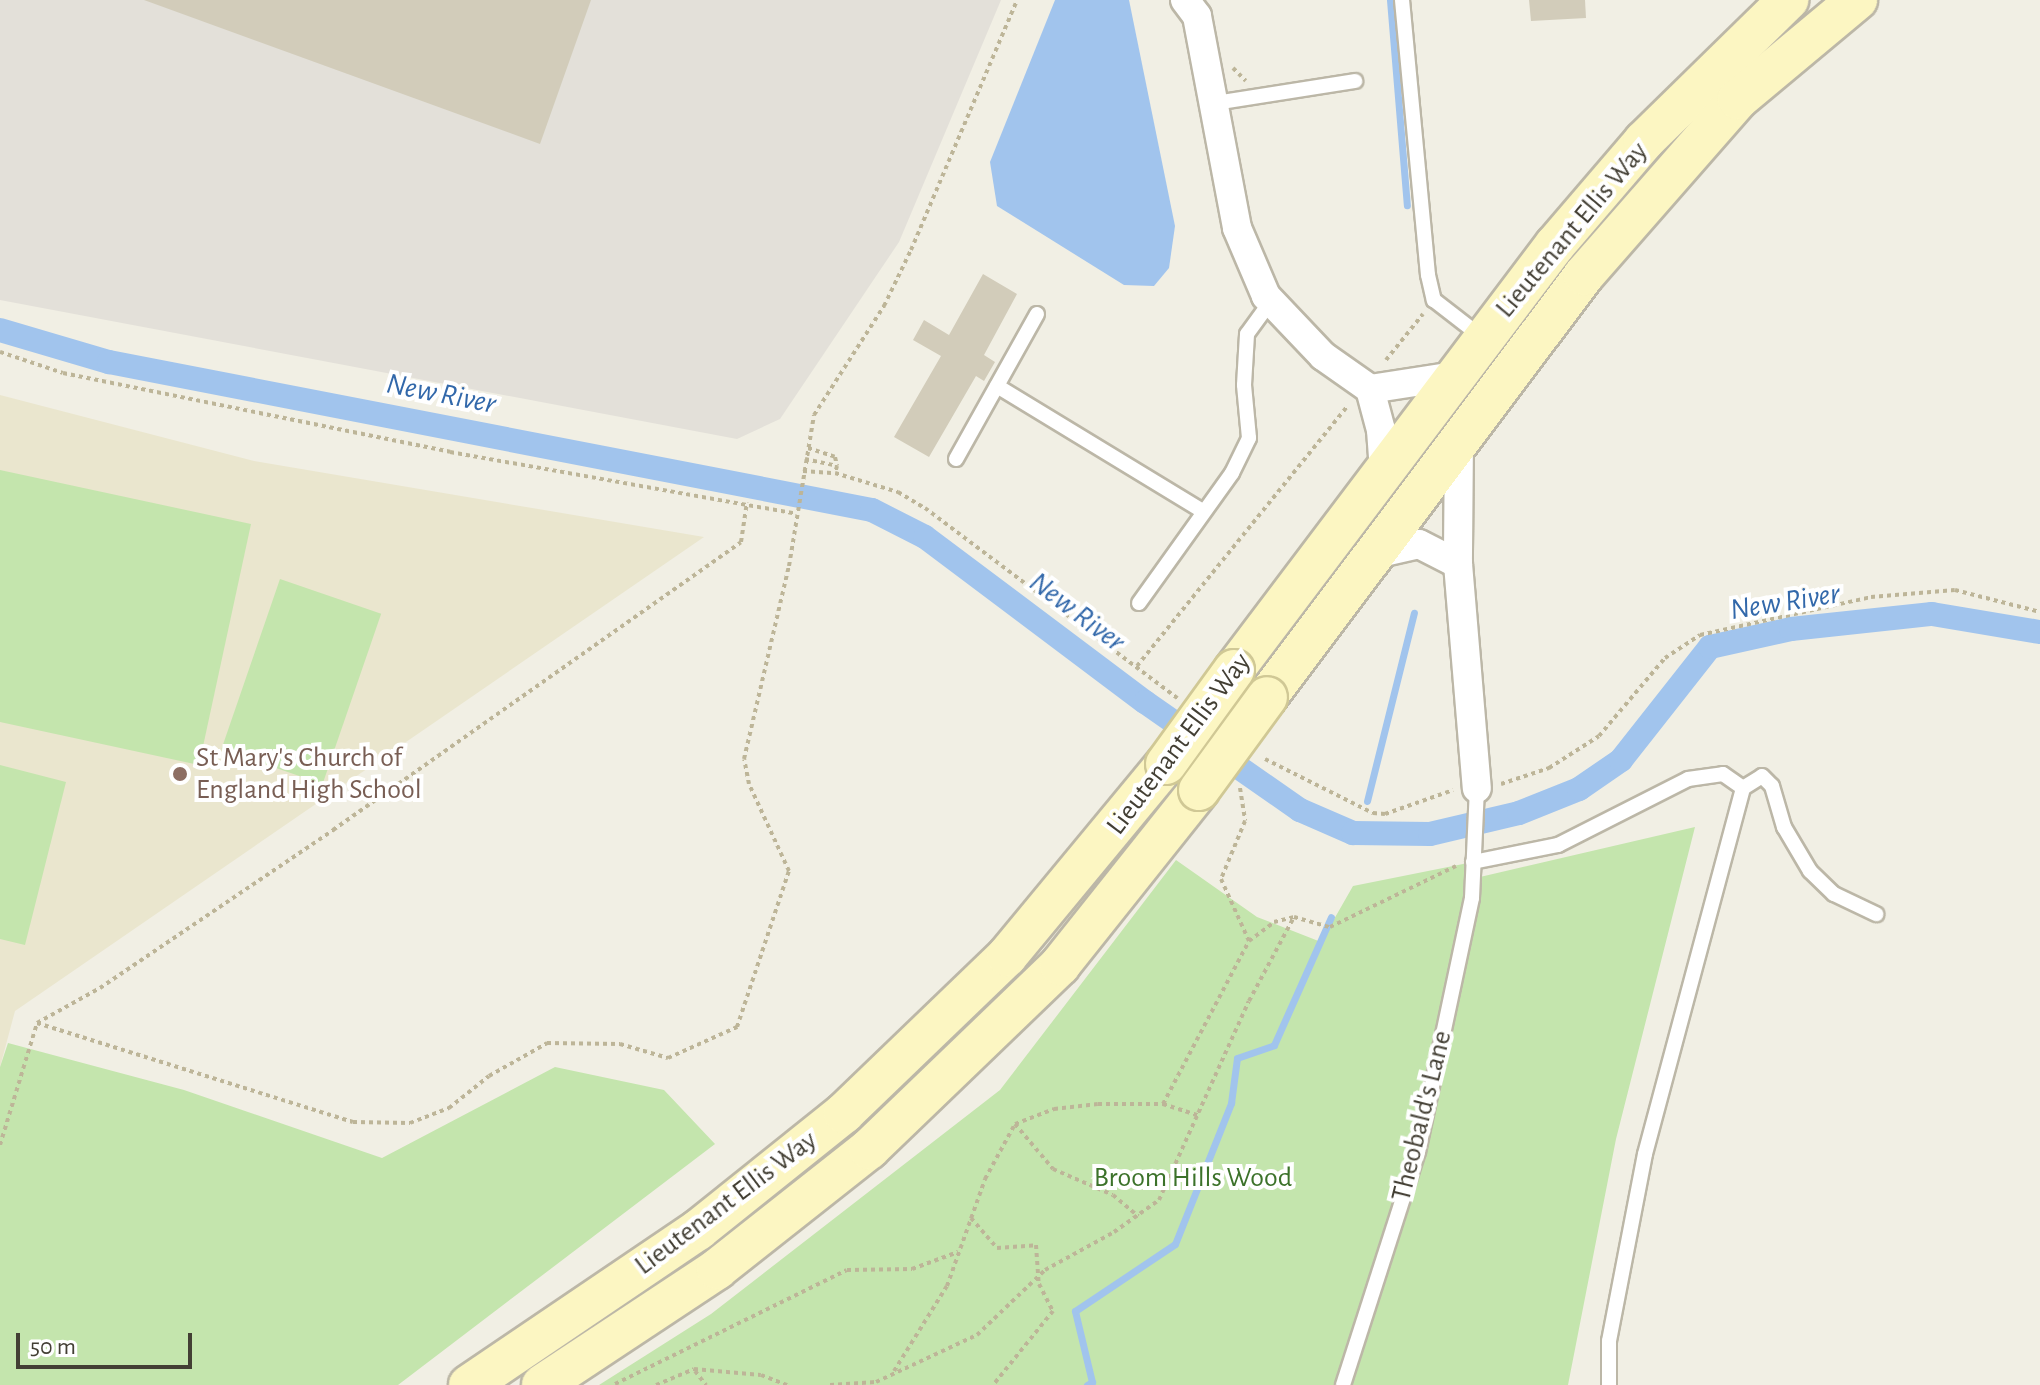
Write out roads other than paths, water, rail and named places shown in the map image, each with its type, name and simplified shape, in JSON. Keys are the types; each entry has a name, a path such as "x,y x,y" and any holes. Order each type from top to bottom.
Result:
{"main road":[{"name":"Lieutenant Ellis Way","path":"469,1385 698,1230 844,1113 1007,956 1166,764 1454,376 1644,141 1788,0"},
{"name":"Lieutenant Ellis Way","path":"542,1385 717,1269 881,1138 1060,965 1199,790 1459,438 1584,275 1738,99 1857,0"}],"street":[{"path":"1185,0 1197,16 1237,228 1271,301 1323,356 1367,387 1381,430 1384,471"},
{"path":"1367,387 1454,376"},
{"path":"1459,438 1458,564 1482,794"},
{"path":"1375,554 1419,544 1458,564"}],"lane":[{"path":"1402,0 1434,300 1484,338"},
{"path":"1215,103 1355,81"},
{"path":"1139,603 1204,512 1249,438 1247,334 1271,301"},
{"path":"956,459 1037,314"},
{"path":"997,386 1204,512"},
{"path":"1473,862 1558,845 1688,779 1723,774 1743,788"},
{"path":"1609,1385 1609,1341 1645,1154 1743,788 1762,776 1772,786 1784,827 1810,871 1834,894 1876,914"},
{"name":"Theobald's Lane","path":"1343,1385 1418,1152 1472,898 1473,862 1482,794"}],"water":[{"path":"1055,0 1129,0 1175,226 1169,268 1154,286 1124,285 997,206 990,162"}],"waterway":[{"path":"1390,0 1407,205"},
{"name":"New River","path":"0,330 109,362 872,510 925,537 1145,702 1300,810 1353,833 1430,834 1519,813 1579,789 1621,760 1710,647 1791,629 1932,614 2040,632"},
{"path":"1367,801 1414,613"},
{"path":"1087,1385 1092,1382 1075,1311 1175,1244 1231,1103 1237,1058 1274,1045 1331,917"}],"place":[{"name":"St Mary's Church of England High School","path":"180,774"}],"park label":[{"name":"Broom Hills Wood","path":"1193,1178"}]}
